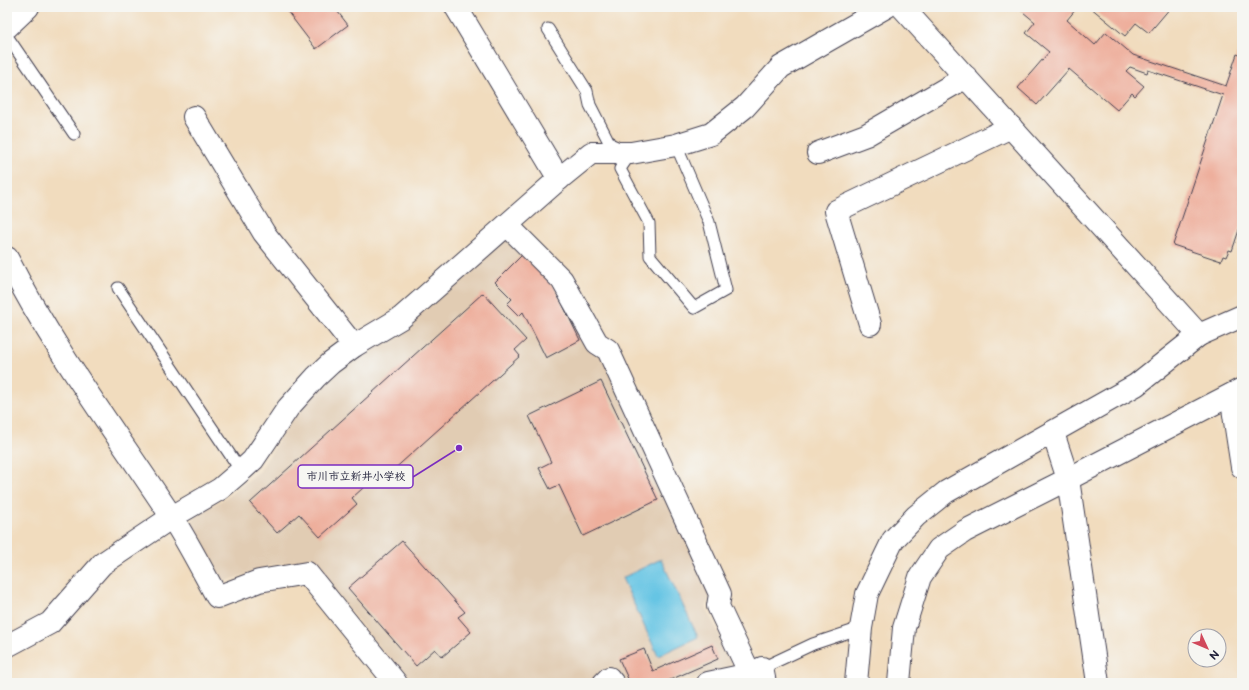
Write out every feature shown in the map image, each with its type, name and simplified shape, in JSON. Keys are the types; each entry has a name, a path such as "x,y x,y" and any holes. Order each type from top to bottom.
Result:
{"street":[{"path":"7,27 28,7"},
{"path":"456,7 559,179"},
{"path":"7,646 50,623 102,564 172,517 220,489 253,460 288,408 331,363 354,346 401,318 559,179 591,153 631,153 676,145 711,134 745,107 781,67 886,7"},
{"path":"902,7 1198,335"},
{"path":"818,153 866,136 966,77"},
{"path":"194,117 264,234 354,346"},
{"path":"870,324 836,211 1011,127"},
{"path":"507,225 562,280 597,342 608,350 720,594 718,606 759,675 708,683"},
{"path":"7,258 20,283 82,386 172,517 217,597 258,581 307,573 396,683"},
{"path":"856,683 861,628 867,594 893,540 916,516 946,492 1054,433 1136,385 1198,335 1242,316"},
{"path":"899,683 904,628 920,577 939,549 965,531 1237,392 1242,467"},
{"path":"1054,433 1068,479 1098,683"},
{"path":"604,683 609,678 612,683"}],"lane":[{"path":"548,29 587,91 590,105 610,144 631,153 620,169 649,223 650,256 694,308 726,290 709,222 676,145"},
{"path":"7,36 74,134"},
{"path":"118,288 241,471"},
{"path":"759,675 813,644 861,628"}],"shaded area":[{"path":"503,240 514,240 557,284 603,358 712,595 705,607 733,660 728,668 698,678 679,680 672,683 623,683 610,667 601,671 590,683 408,683 308,559 274,565 223,582 215,578 191,526 195,516 227,497 260,471 287,426 313,394 339,371 409,324"}],"water":[{"path":"661,559 698,637 658,656 622,578"}],"building":[{"path":"284,7 334,7 348,25 316,49"},
{"path":"1017,7 1074,7 1076,9 1067,20 1095,45 1106,32 1133,55 1226,86 1237,54 1242,56 1242,221 1232,251 1229,250 1226,257 1223,256 1221,261 1173,245 1223,95 1148,70 1147,73 1130,67 1126,71 1144,86 1135,96 1132,93 1117,110 1069,69 1037,105 1018,88 1049,52 1026,33 1035,22"},
{"path":"1090,7 1171,7 1149,33 1136,23 1125,36"},
{"path":"522,255 554,287 580,340 546,358 523,312 519,316 507,304 512,299 495,282"},
{"path":"483,293 526,340 515,350 520,356 391,472 386,467 352,498 357,504 320,537 299,514 277,533 250,503"},
{"path":"601,381 658,500 583,536 559,485 550,489 539,468 551,462 529,416"},
{"path":"402,541 465,612 458,617 471,632 442,657 435,649 416,666 348,588"},
{"path":"712,645 718,659 663,683 630,683 619,659 644,649 653,671"}],"place":[{"name":"市川市立新井小学校","path":"459,448"}]}
